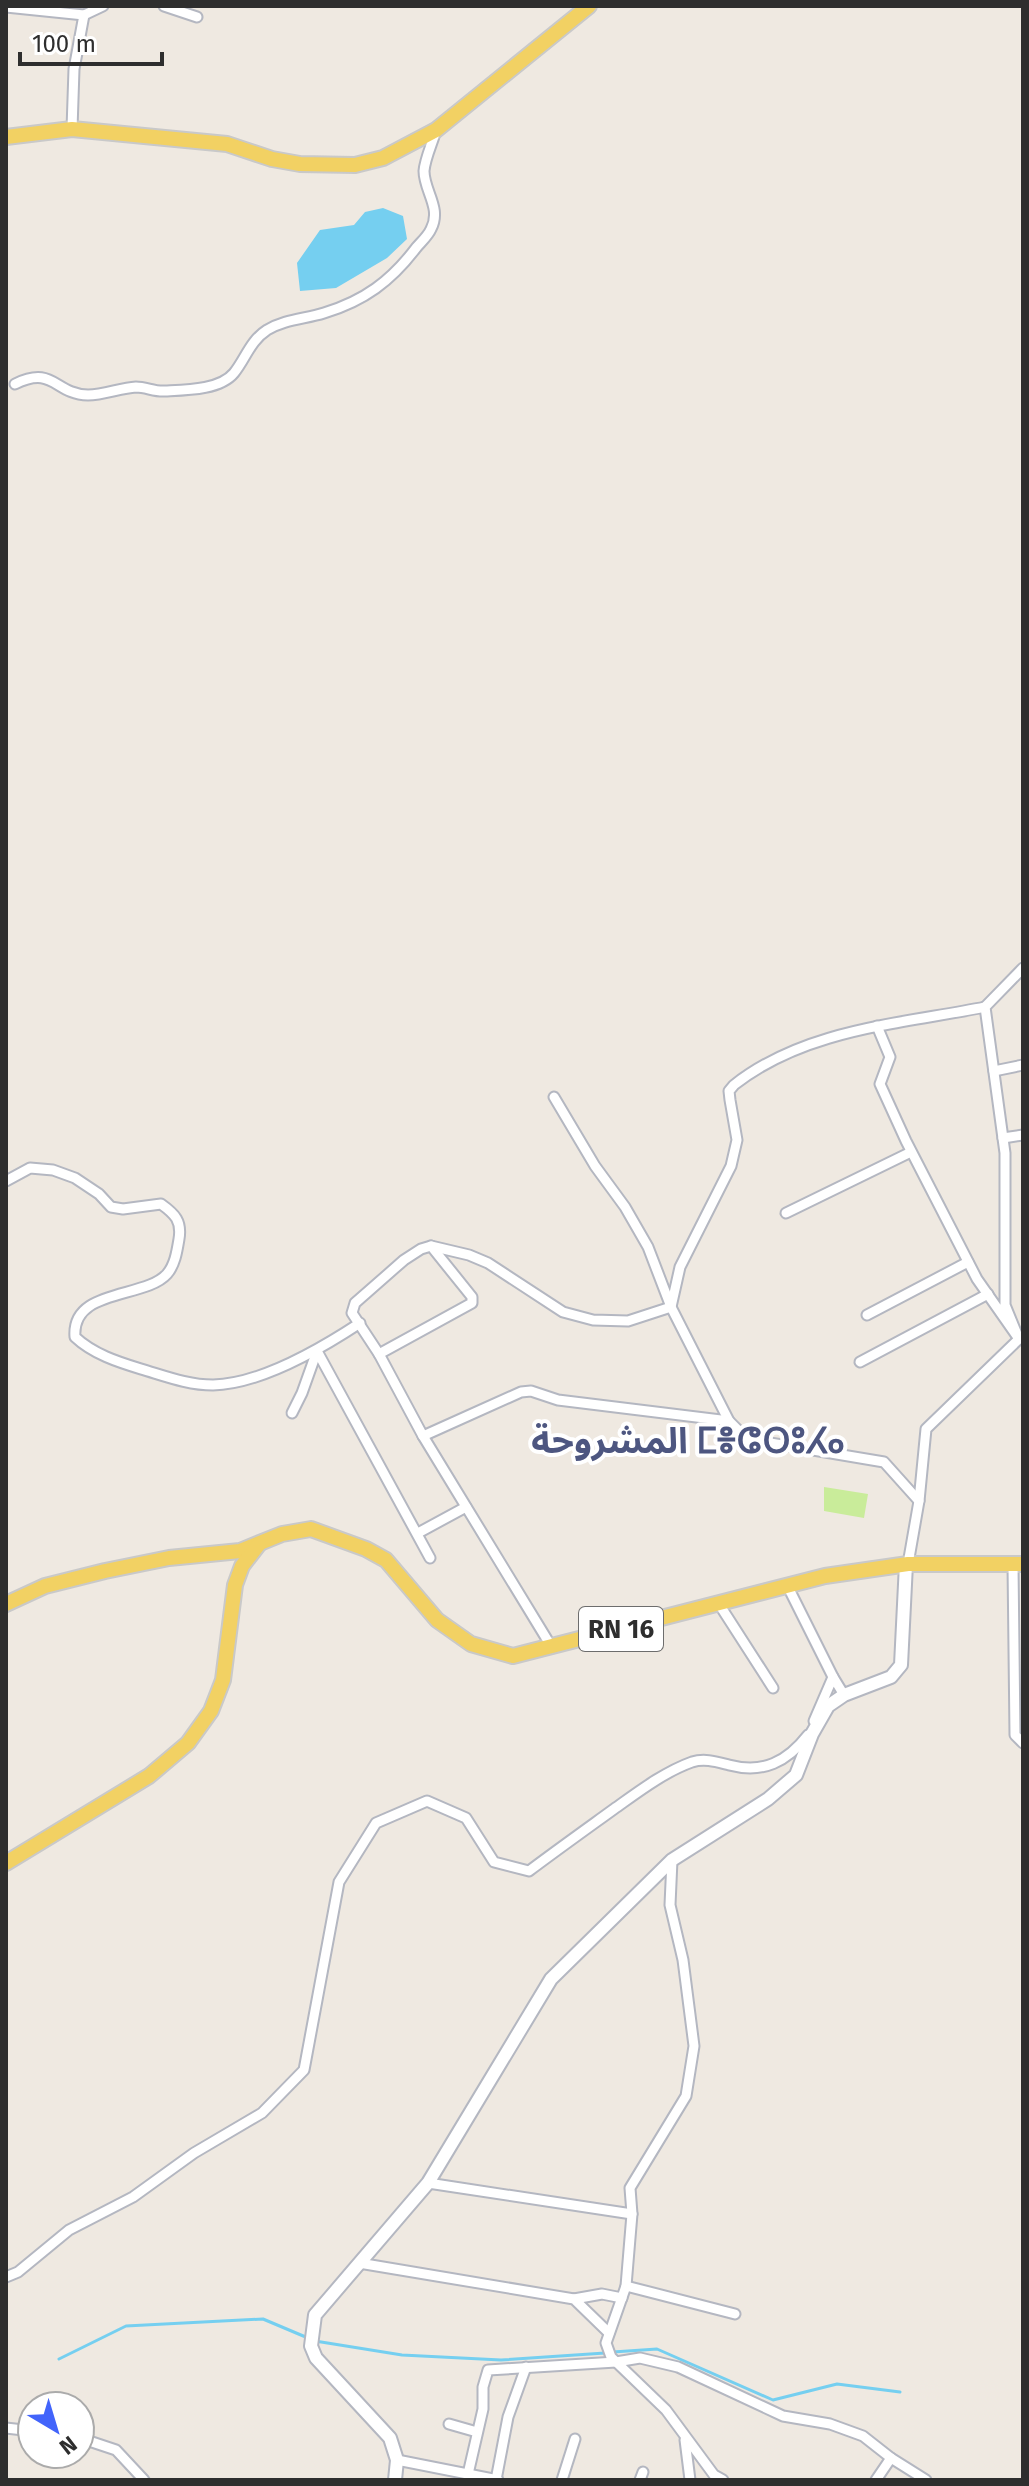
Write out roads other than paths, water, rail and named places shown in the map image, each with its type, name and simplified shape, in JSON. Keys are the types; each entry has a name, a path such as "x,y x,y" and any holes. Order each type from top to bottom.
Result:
{"main road":[{"path":"6,137 72,129 227,144 272,159 300,164 355,165 383,158 436,130 589,6"},
{"name":"RN 16","path":"6,1604 45,1586 90,1574 169,1558 240,1551 282,1534 311,1529 366,1549 386,1560 437,1620 471,1644 513,1656 825,1576 907,1564 1018,1565"},
{"path":"6,1863 149,1776 188,1743 211,1711 223,1680 235,1585 242,1566 260,1543"},
{"path":"395,2480 397,2460 390,2438 321,2366 311,2346 315,2315 428,2183 551,1979 672,1860 768,1799 796,1775 812,1734 828,1706 844,1695 891,1677 901,1665 907,1564"}],"street":[{"path":"6,7 84,15 103,6"},
{"path":"164,6 197,17"},
{"path":"72,129 72,84 84,15"},
{"path":"15,384 35,375 42,376 78,394 90,395 133,387 166,391 215,385 234,373 255,339 265,331 281,322 323,314 366,297 406,262 431,229 434,203 424,171 436,130"},
{"path":"671,1307 680,1267 731,1166 737,1140 729,1091 734,1085 806,1044 877,1026 985,1007 1023,968"},
{"path":"985,1007 1003,1138 1005,1305 1021,1337"},
{"path":"877,1026 890,1057 880,1084 911,1152 968,1262 1021,1337"},
{"path":"994,1071 1023,1065"},
{"path":"554,1097 648,1247 671,1307 729,1421 747,1439 884,1462 919,1501"},
{"path":"1003,1138 1023,1135"},
{"path":"786,1213 911,1152"},
{"path":"6,1181 30,1168 53,1170 75,1178 99,1194 111,1207 123,1209 161,1204 175,1214 180,1223 174,1262 167,1274 156,1282 104,1298 80,1318 75,1337 86,1348 186,1382 216,1385 262,1374 317,1351 360,1323"},
{"path":"551,1646 352,1313 355,1303 404,1260 431,1246 488,1263 563,1312 593,1320 628,1321 671,1307"},
{"path":"379,1354 472,1303 472,1297 431,1246"},
{"path":"867,1315 968,1262"},
{"path":"860,1362 988,1294"},
{"path":"907,1564 919,1501 926,1429 1021,1337"},
{"path":"292,1413 317,1351"},
{"path":"317,1351 430,1558"},
{"path":"423,1436 521,1392 531,1391 558,1400 729,1421"},
{"path":"418,1533 466,1507"},
{"path":"1018,1565 1015,1735 1023,1743"},
{"path":"788,1587 844,1695"},
{"path":"719,1604 773,1688"},
{"path":"6,2277 18,2272 69,2230 133,2197 194,2153 262,2113 304,2070 339,1882 376,1823 427,1801 466,1818 494,1862 529,1871 648,1785 694,1761 704,1760 739,1768 767,1767 783,1760 808,1736 833,1677"},
{"path":"608,2338 626,2286 632,2214 630,2188 686,2096 694,2046 683,1960 670,1905 672,1860"},
{"path":"428,2183 632,2214"},
{"path":"359,2263 574,2299 602,2294 622,2298"},
{"path":"626,2286 735,2314"},
{"path":"574,2299 608,2338 614,2359 666,2410 714,2475 723,2480"},
{"path":"468,2474 483,2409 483,2387 488,2370 640,2358 678,2367 783,2416 830,2424 863,2436 926,2480"},
{"path":"397,2460 497,2480 508,2417 526,2367"},
{"path":"449,2424 477,2432"},
{"path":"685,2436 690,2480"},
{"path":"562,2480 575,2439"},
{"path":"96,2443 116,2450 144,2480"},
{"path":"876,2480 891,2458"}],"water":[{"path":"383,208 403,216 407,239 387,258 336,288 300,291 297,263 320,230 354,225 365,212"}],"waterway":[{"path":"59,2359 126,2326 263,2319 308,2338"},
{"path":"315,2341 402,2355 501,2360 605,2353"},
{"path":"613,2352 657,2349 773,2400 837,2384 900,2392"}],"district":[{"name":"المشروحة ⵎⴻⵛⵔⵓⵃⴰ","path":"688,1441"}]}
